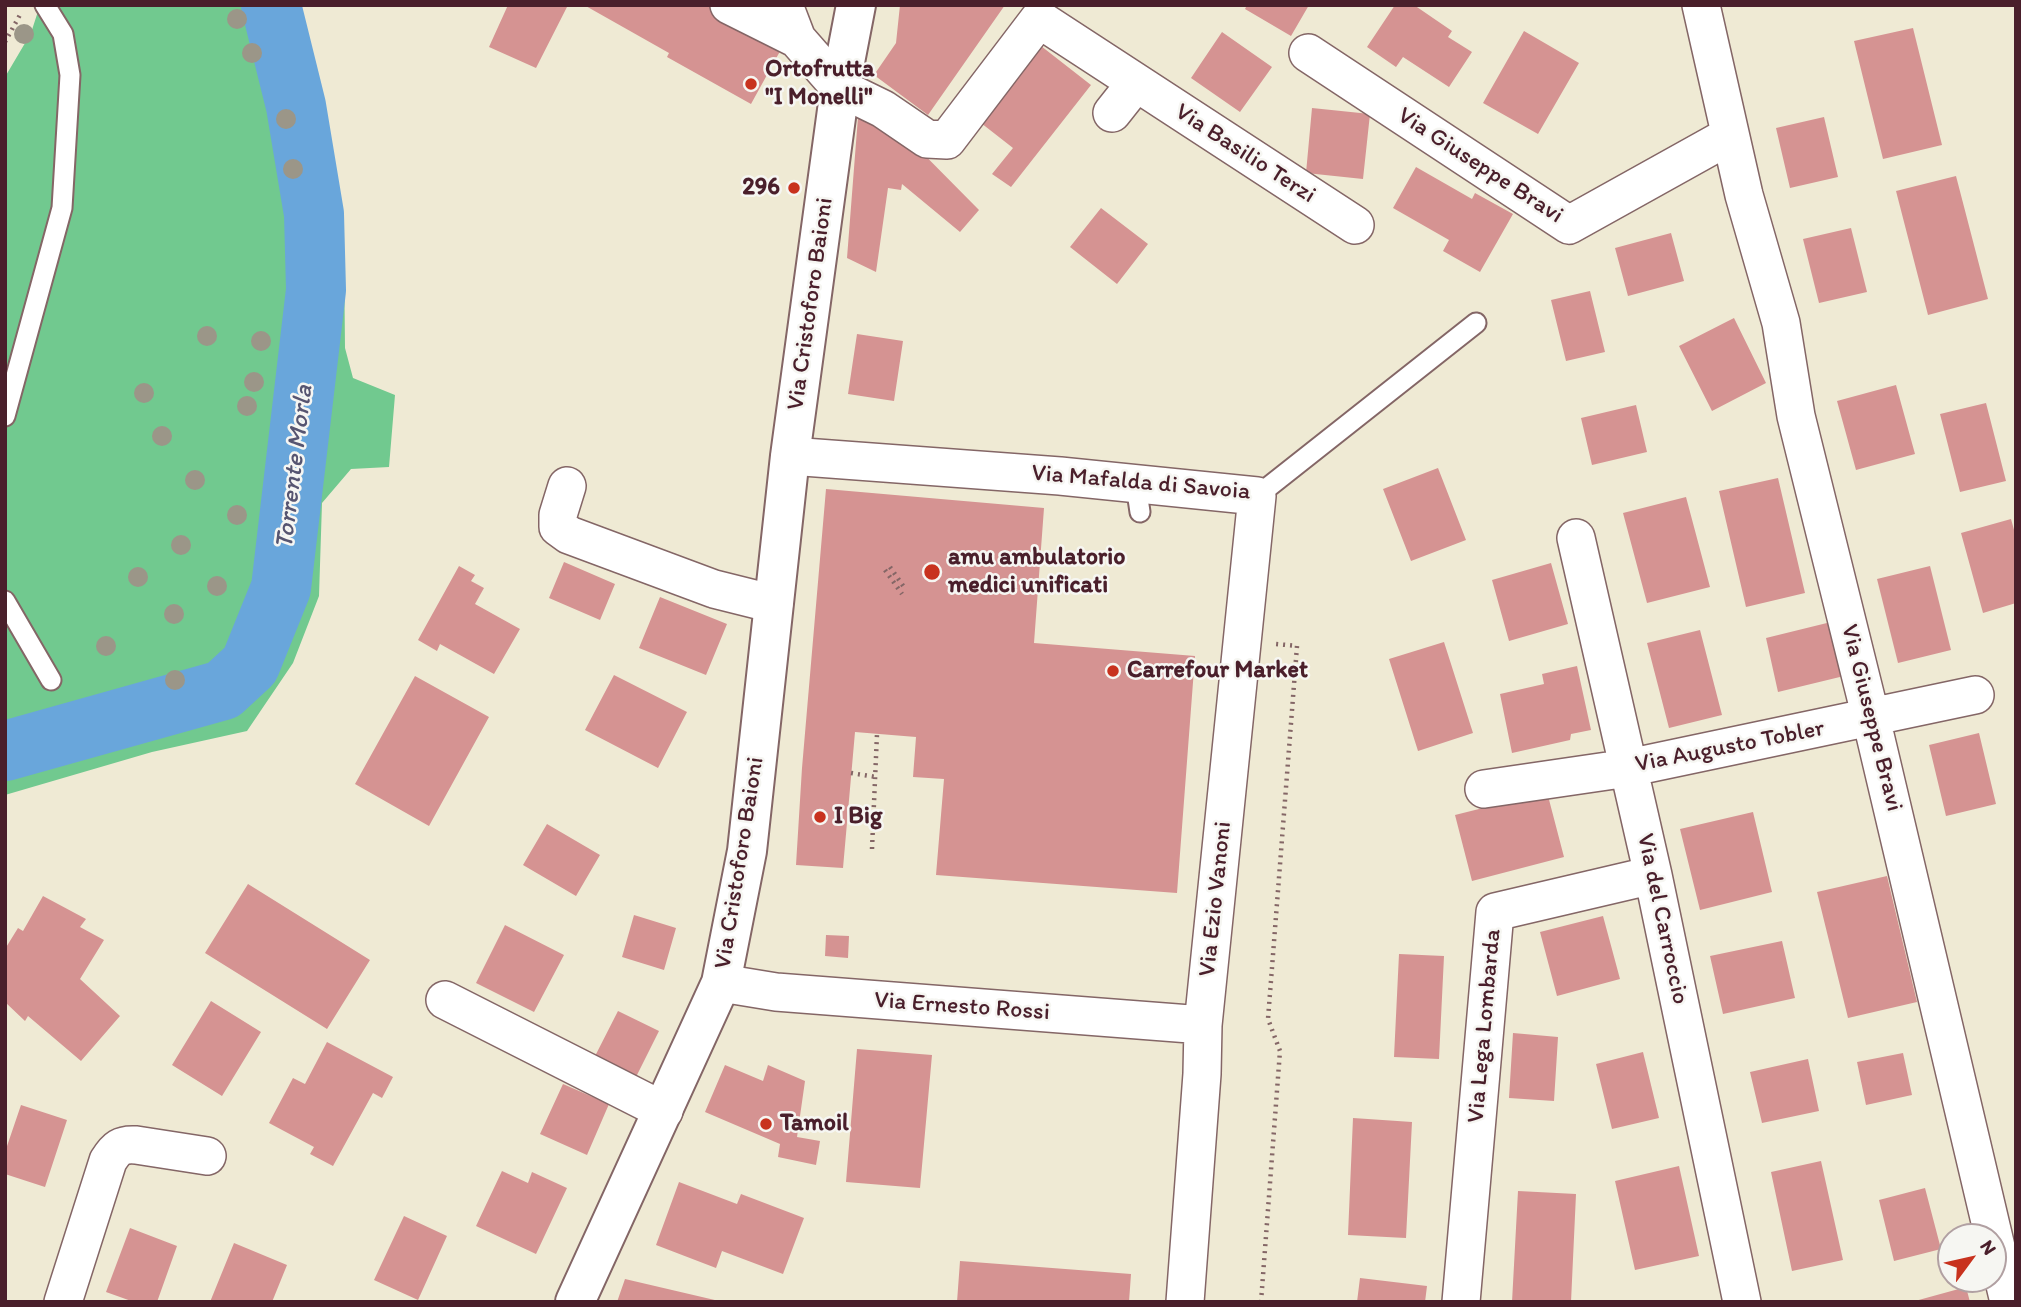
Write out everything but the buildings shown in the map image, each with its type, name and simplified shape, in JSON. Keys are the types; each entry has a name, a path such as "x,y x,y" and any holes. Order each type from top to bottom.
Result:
{"street":[{"path":"729,5 797,39"},
{"path":"784,5 797,39 840,88"},
{"name":"Via Cristoforo Baioni","path":"575,1302 721,983 747,851 790,456 840,88 856,5"},
{"name":"Via Giuseppe Bravi","path":"1701,5 1729,136 1781,323 1796,416 1871,718 2009,1302"},
{"name":"Via Basilio Terzi","path":"840,88 883,109 927,139 947,140 1039,19 1355,225"},
{"name":"Via Giuseppe Bravi","path":"1308,53 1569,225 1729,136"},
{"path":"1112,113 1135,84"},
{"name":"Via Mafalda di Savoia","path":"790,456 1060,477 1138,499 1257,496"},
{"path":"567,486 558,515 558,527 569,535 714,589 775,604"},
{"name":"Via Ezio Vanoni","path":"1185,1302 1203,1025 1257,496"},
{"name":"Via del Carroccio","path":"1576,538 1653,875 1742,1302"},
{"name":"Via Augusto Tobler","path":"1483,789 1628,768 1975,695"},
{"name":"Via Lega Lombarda","path":"1461,1302 1495,912 1653,875"},
{"name":"Via Ernesto Rossi","path":"721,983 789,993 1203,1025"},
{"path":"445,1000 664,1111"},
{"path":"63,1302 108,1161 115,1149 126,1144 136,1144 207,1156"}],"lane":[{"path":"5,416 62,208 70,75 62,34 45,5"},
{"name":"Via Mafalda di Savoia","path":"1257,496 1476,323"},
{"path":"5,601 51,680"}],"path":[{"path":"5,43 23,5"},
{"path":"888,569 904,592"},
{"path":"1242,642 1297,646 1268,1019 1280,1051 1261,1302"},
{"path":"873,849 877,734"},
{"path":"851,774 876,776"}],"green space":[{"path":"40,5 248,5 271,70 286,158 320,117 344,249 345,348 353,378 395,395 389,467 351,469 322,503 319,596 293,663 247,731 152,752 5,795 5,77 31,33"}],"waterway":[{"name":"Torrente Morla","path":"5,751 223,690 250,665 281,588 316,290 314,214 296,106 271,5"}],"place":[{"name":"Ortofrutta \"I Monelli\"","path":"751,84"},
{"name":"296","path":"794,188"},
{"name":"amu ambulatorio medici unificati","path":"932,572"},
{"name":"Carrefour Market","path":"1113,671"},
{"name":"I Big","path":"820,817"},
{"name":"Tamoil","path":"766,1124"}]}
